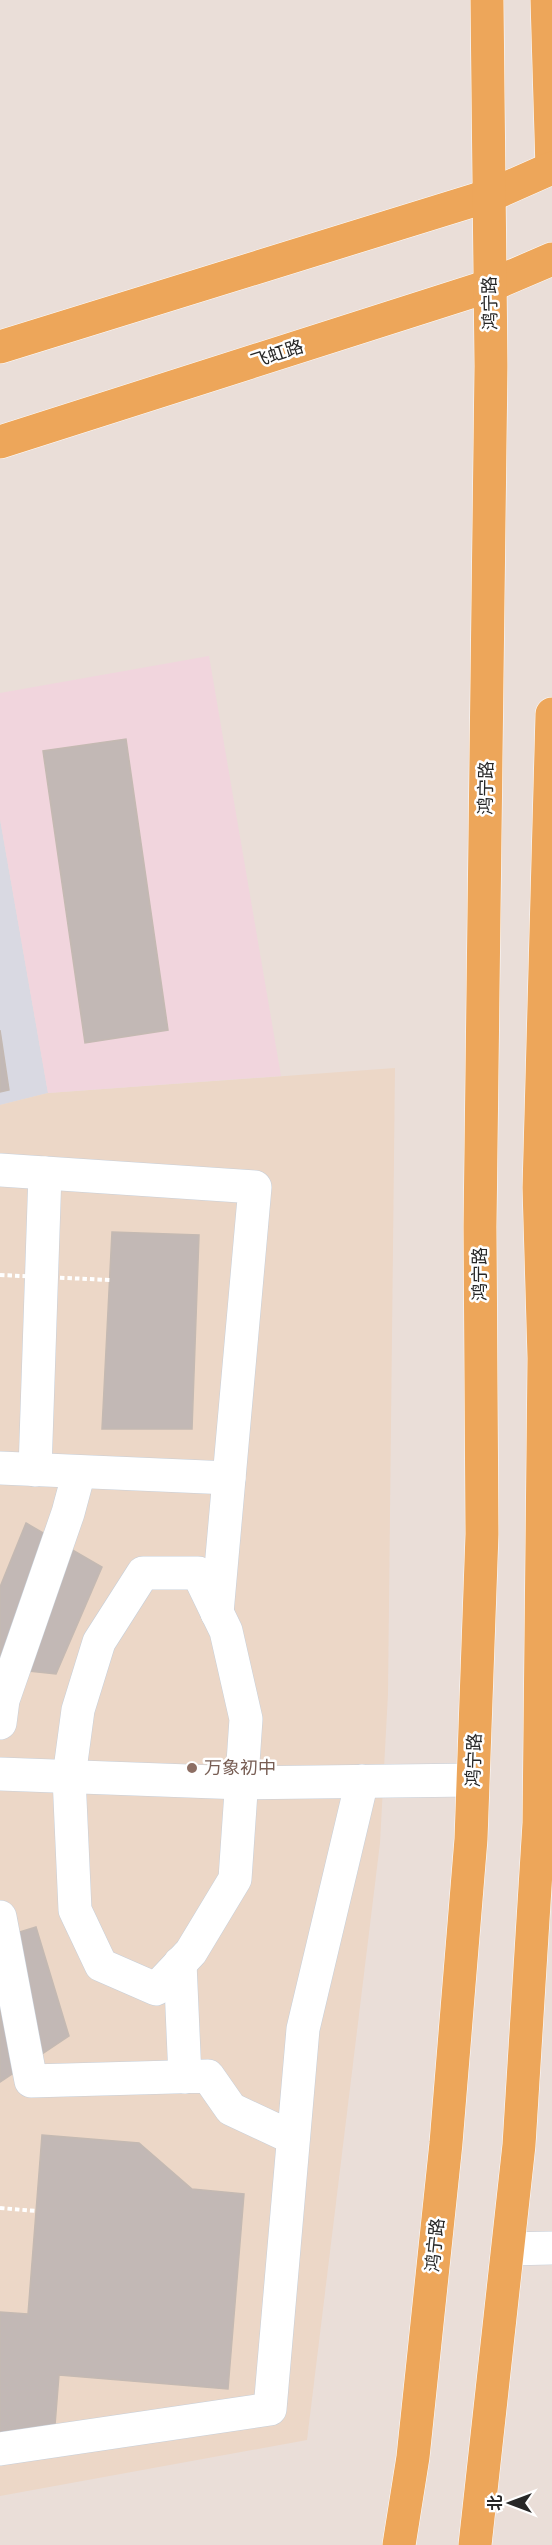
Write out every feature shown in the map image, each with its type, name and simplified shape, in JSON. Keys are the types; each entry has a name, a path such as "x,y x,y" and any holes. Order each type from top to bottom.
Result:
{"main road":[{"name":"鸿宁路","path":"399,2545 413,2457 447,2132 471,1839 482,1534 480,1227 491,366 489,286 491,195 487,0"},
{"path":"0,347 491,195 552,168 547,0"},
{"name":"飞虹路","path":"0,442 489,286 552,259"},
{"path":"475,2545 519,2145 539,1823 548,1358 539,1188 552,717"}],"street":[{"path":"0,1170 255,1187 217,1612"},
{"path":"35,1470 45,1173"},
{"path":"0,1468 229,1478"},
{"path":"0,1723 3,1700 68,1513 79,1472"},
{"path":"143,1573 198,1573 226,1631 246,1719 235,1879 191,1952 156,1989 101,1965 75,1910 69,1777 78,1710 99,1642 143,1573"},
{"path":"0,1774 242,1783 473,1780"},
{"path":"0,2449 270,2409 303,2029 362,1781"},
{"path":"0,1917 31,2081 208,2076 231,2109 293,2138"},
{"path":"180,1963 185,2077"},
{"path":"508,2249 552,2248"}],"path":[{"path":"0,1275 110,1280"},
{"path":"0,2208 36,2211"}],"shaded area":[{"path":"209,656 281,1076 48,1093 0,819 0,693"},
{"path":"0,819 48,1093 0,1105"},
{"name":"万象初中","path":"395,1068 388,1694 380,1843 307,2440 0,2496 0,1105 48,1093"}],"building":[{"path":"126,739 168,1030 85,1043 43,751"},
{"path":"0,1030 9,1090 0,1092"},
{"path":"112,1232 199,1235 192,1429 102,1429"},
{"path":"26,1523 102,1567 56,1674 0,1668 0,1587"},
{"path":"36,1927 69,2036 0,2082 0,1938"},
{"path":"42,2135 139,2143 192,2189 244,2194 228,2389 59,2375 53,2450 0,2446 0,2312 28,2314"}],"place":[{"name":"万象初中","path":"192,1768"}]}
